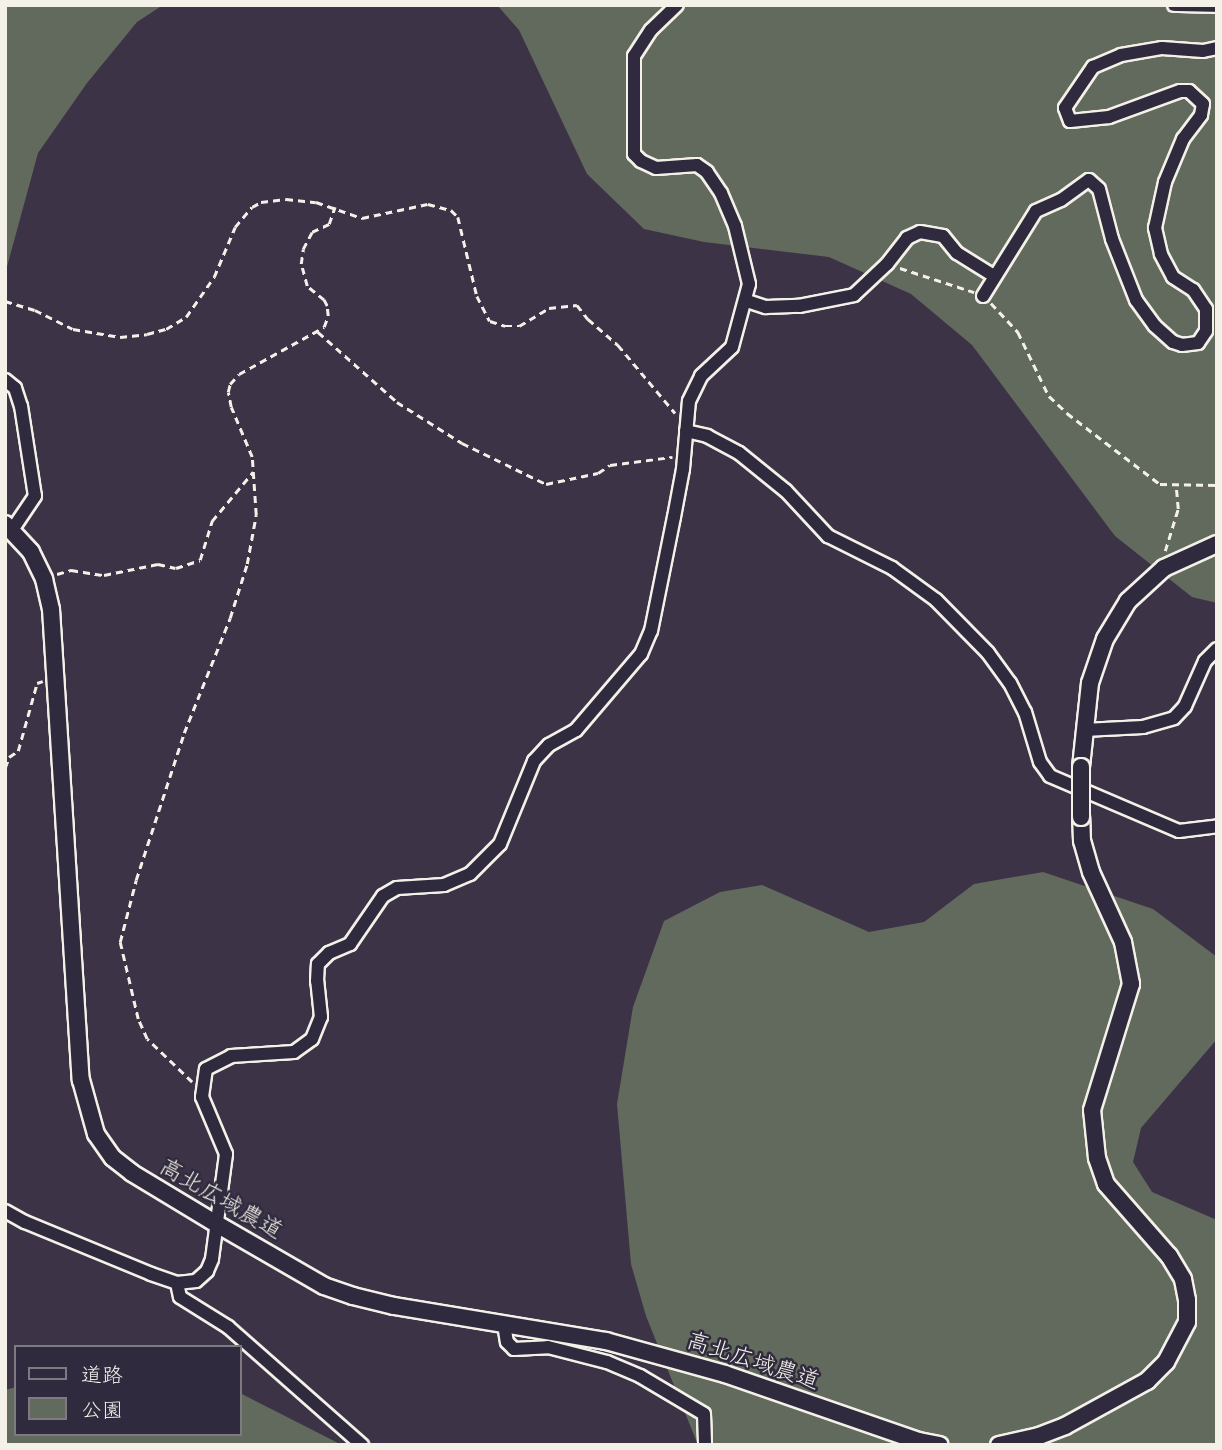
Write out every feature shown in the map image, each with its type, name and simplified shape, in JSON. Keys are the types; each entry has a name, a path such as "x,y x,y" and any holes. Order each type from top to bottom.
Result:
{"street":[{"path":"5,1211 25,1222 177,1283 196,1281 207,1271 212,1259 226,1154 202,1097 206,1069 216,1061 231,1056 294,1052 312,1039 321,1017 318,964 328,953 350,944 383,896 397,888 444,885 470,874 500,844 534,761 549,745 576,730 641,654 651,631 684,456 688,401 701,376 732,347 747,301 749,284 735,226 721,193 706,172 697,165 656,168 641,161 634,153 634,56 651,30 677,5"},
{"path":"1174,5 1217,6"},
{"path":"983,296 1036,211 1062,200 1089,180 1099,189 1112,239 1136,300 1155,326 1173,342 1182,345 1198,343 1206,331 1206,309 1193,290 1173,277 1161,254 1155,228 1165,182 1183,139 1201,116 1203,104 1189,92 1180,92 1110,117 1070,121 1065,108 1093,67 1121,55 1162,48 1203,51 1217,48"},
{"path":"747,301 771,307 799,306 854,295 887,264 907,238 928,232 943,236 957,253 994,276"},
{"path":"5,380 15,388 21,406 35,496 9,527"},
{"path":"686,427 739,453 786,491 828,536 892,569 936,600 988,653 1010,683 1025,712 1040,762 1050,776 1179,831 1217,826"},
{"name":"高北広域農道","path":"9,527 31,552 44,579 51,609 81,1080 96,1134 113,1158 132,1173 215,1223 324,1286 353,1297 607,1341 666,1356 919,1441 940,1445"},
{"path":"999,1445 1039,1436 1065,1426 1147,1381 1166,1362 1187,1322 1188,1300 1183,1279 1169,1255 1106,1184 1097,1158 1092,1110 1131,984 1123,942 1091,872 1082,841 1081,767 1090,683 1105,639 1128,601 1164,568 1217,544"},
{"path":"1084,730 1143,727 1174,718 1185,706 1205,661 1217,649"},
{"path":"177,1283 180,1297 228,1327 362,1445"},
{"path":"503,1324 507,1342 514,1349 548,1346 607,1362 640,1376 704,1414 705,1445"}],"path":[{"path":"5,301 35,310 73,328 120,337 166,329 186,317 202,298 235,227 252,207 261,202 286,199 335,207 362,218 428,204 451,209 464,231 477,296 490,321 505,326 519,326 549,308 577,305 686,427"},
{"path":"202,1097 190,1080 147,1038 138,1019 120,942 136,880 184,733 230,618 247,564 256,515 252,457 232,407 228,392 230,384 239,374 318,332 328,316 327,306 303,277 303,249 312,232 329,225 335,207"},
{"path":"887,264 955,283 983,296 1018,332 1049,396 1067,414 1160,484 1217,485"},
{"path":"318,332 397,402 462,443 545,484 598,473 610,465 684,456"},
{"path":"44,579 71,570 104,575 159,564 176,568 200,560 212,521 253,472"},
{"path":"1164,568 1166,543 1178,509 1176,486"},
{"path":"5,768 9,757 18,751 37,683 56,676"}],"green space":[{"path":"5,5 163,5 137,22 87,83 38,153 5,274"},
{"path":"497,5 1217,5 1217,603 1192,597 1115,536 972,345 911,294 829,257 704,242 644,229 587,174 519,30"},
{"path":"1043,872 1153,909 1217,957 1217,1039 1141,1128 1133,1162 1152,1192 1217,1220 1217,1445 698,1445 646,1316 631,1264 617,1104 633,1007 664,921 720,892 762,885 869,932 924,922 974,884"},
{"path":"14,1388 14,1436 242,1436 242,1394 342,1445 5,1445 5,1390"}]}
